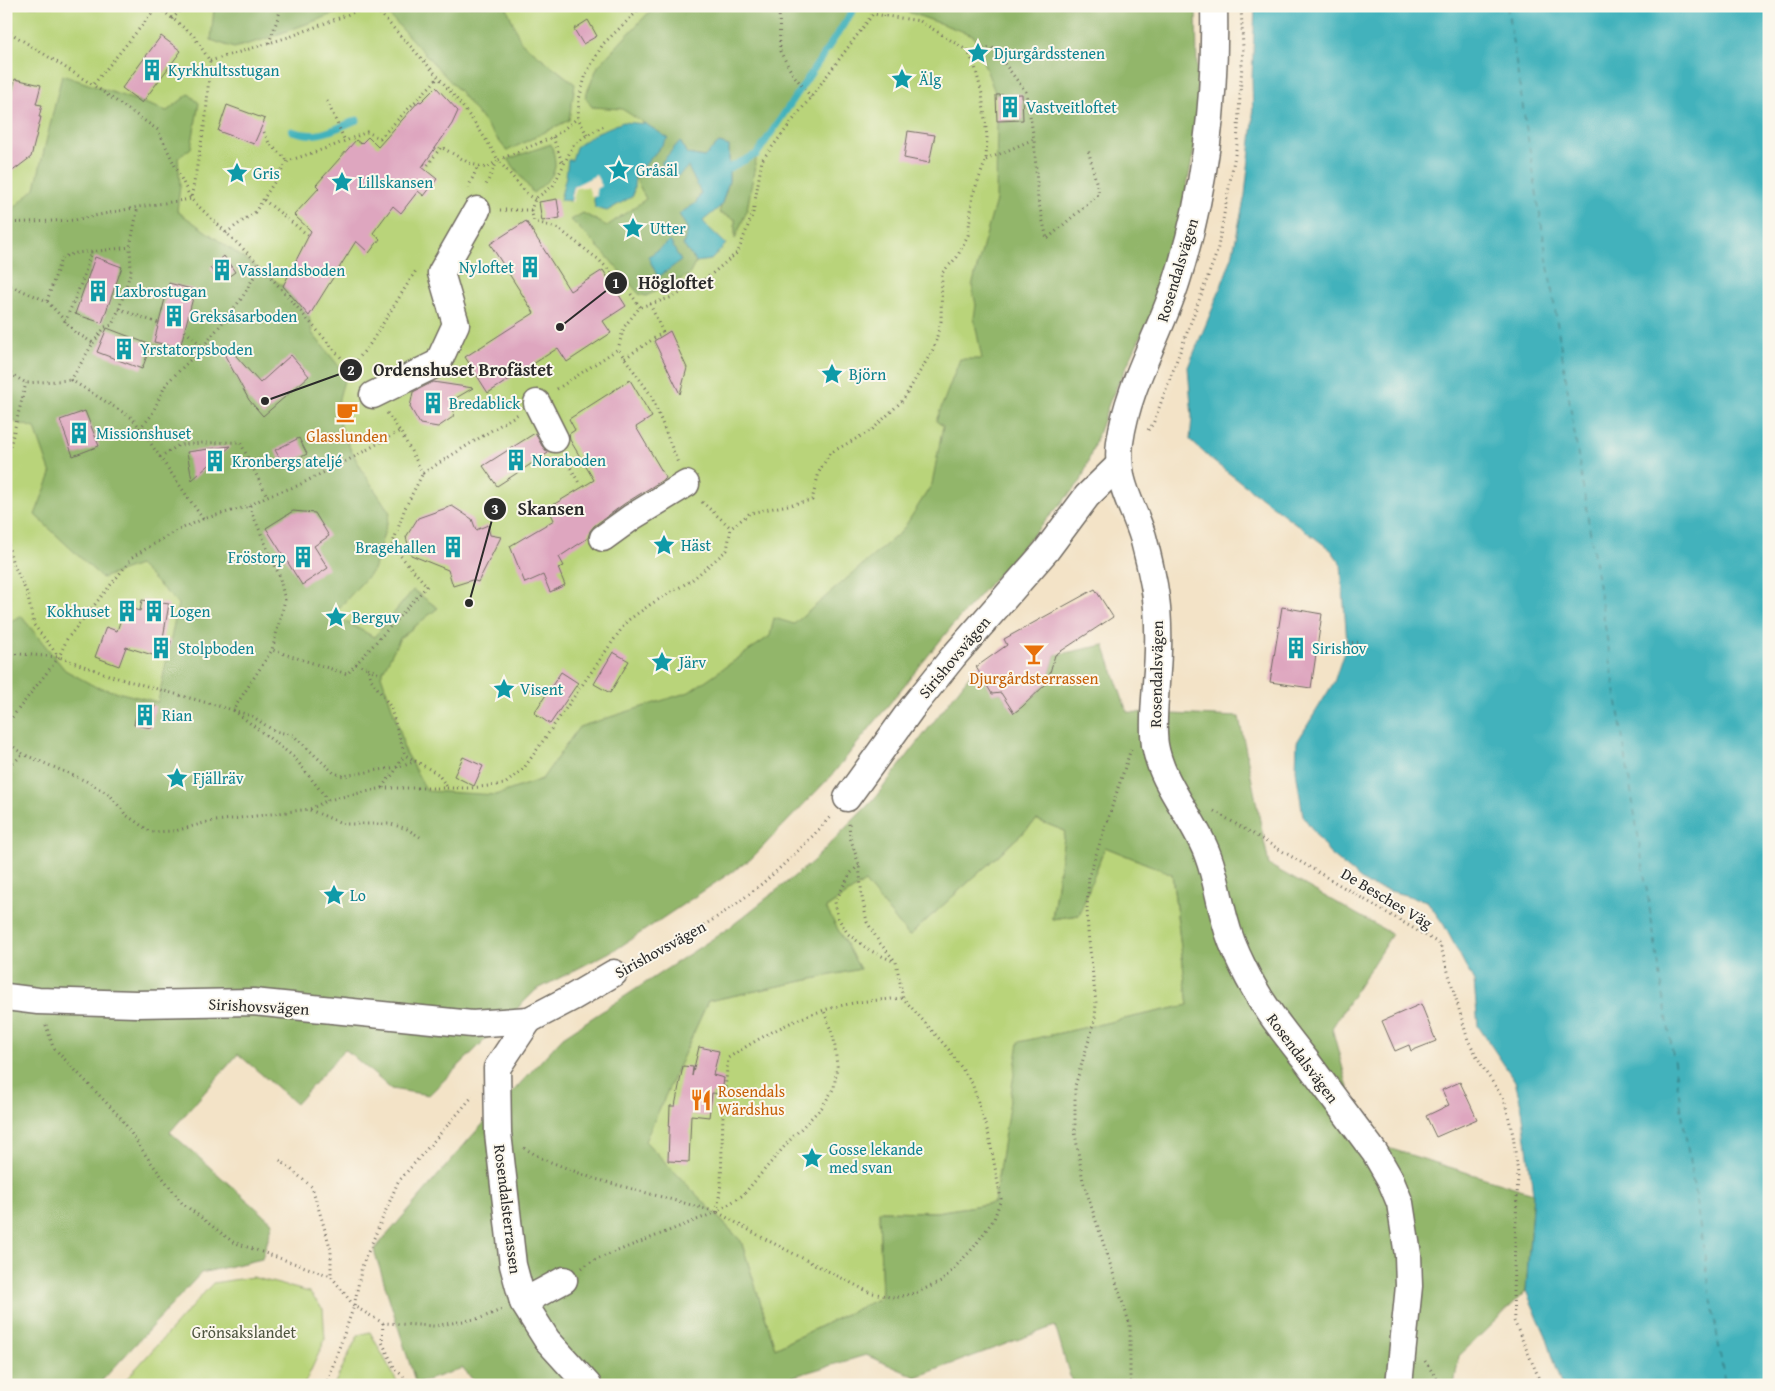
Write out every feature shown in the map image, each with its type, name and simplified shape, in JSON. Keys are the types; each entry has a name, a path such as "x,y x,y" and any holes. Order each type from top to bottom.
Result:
{"street":[{"name":"Rosendalsvägen","path":"1214,6 1213,83 1208,135 1190,238 1171,299 1129,399 1120,445 1120,475 1142,536 1154,588 1158,623 1155,742 1161,767 1208,855 1226,926 1243,967 1262,1004 1375,1153 1390,1179 1400,1203 1408,1255 1409,1286 1399,1385"},
{"path":"373,395 438,363 456,324 441,273 477,210"},
{"path":"537,403 555,439"},
{"name":"Sirishovsvägen","path":"847,798 912,708 953,657 1046,551 1087,496 1119,465"},
{"path":"603,538 632,517 686,484"},
{"name":"Sirishovsvägen","path":"6,997 38,1001 136,1004 253,1002 472,1024 529,1020 614,973"},
{"path":"497,1068 529,1020"},
{"name":"Rosendalsterrassen","path":"497,1068 498,1133 513,1266 523,1302 547,1340 588,1385"},
{"path":"523,1302 564,1280"}],"path":[{"path":"94,85 157,6 193,35 210,62 206,116 191,199"},
{"path":"172,19 184,6"},
{"path":"269,43 282,6"},
{"path":"210,62 292,36 372,6 439,78 489,143 498,160 529,196 535,199"},
{"path":"587,135 578,118 579,99 586,74 603,44 643,6"},
{"path":"779,6 780,51 792,73 811,98"},
{"path":"885,16 886,6"},
{"path":"1147,431 1153,424 1217,252 1237,144 1243,48 1240,6"},
{"path":"6,741 23,754 86,781 110,795 126,814 151,832 175,830 232,818 310,810 328,800 383,788 471,788 505,784 524,768 627,621 651,604 692,580 727,550 731,528 750,514 812,500 819,472 830,453 872,430 903,400 934,348 941,321 942,273 956,257 968,235 973,194 986,160 987,137 982,94 975,67 968,52 920,21 873,14 762,160 753,213 738,252 707,278 674,298 640,307 624,326 618,348 537,403 423,473 405,508 392,546 427,586 347,674 272,650"},
{"path":"6,30 94,85 158,130 191,199 260,266 373,395 400,431 423,473"},
{"path":"968,52 992,47 1026,92 1034,139 1038,200 1047,239 1099,194 1088,149"},
{"path":"226,233 255,212 288,161 367,132 382,140 439,78"},
{"path":"327,101 345,141"},
{"path":"424,164 426,166 441,146 471,164 487,168 498,160 553,137 578,118"},
{"path":"606,125 587,135 573,146 553,186 535,199 531,210 534,221 559,229 599,260 626,287 640,307"},
{"path":"264,132 269,143 288,161"},
{"path":"553,137 564,166"},
{"path":"986,160 1034,139"},
{"path":"498,160 477,210 531,210"},
{"path":"6,223 75,220 138,207 191,199"},
{"path":"264,200 308,236"},
{"path":"71,380 93,343 105,327 112,325 119,308 131,271 130,247 138,207"},
{"path":"47,301 61,259 65,256 80,252 130,247"},
{"path":"65,322 91,252"},
{"path":"140,428 152,416 166,384 203,347 242,298 260,266"},
{"path":"6,284 47,301 75,332 93,343"},
{"path":"625,358 663,334 650,304"},
{"path":"119,308 158,323"},
{"path":"185,331 203,347"},
{"path":"618,348 651,395 686,484 704,504 731,528"},
{"path":"6,371 26,383 71,380 132,418 203,518"},
{"path":"6,476 9,451 26,383"},
{"path":"6,725 59,657 67,639 134,556 172,533 203,518 249,506 267,496 297,486 400,431"},
{"path":"555,439 580,486"},
{"path":"160,457 179,446 240,442 267,496"},
{"path":"233,710 272,650 285,600 279,575 249,506"},
{"path":"6,535 12,561 27,593 34,625 59,657"},
{"path":"1347,643 1361,642"},
{"path":"6,653 59,657 114,677 252,716 274,731 293,736 334,773 344,776 403,766 416,761"},
{"path":"356,664 381,675"},
{"path":"368,668 371,679 390,706 404,755 438,774 447,788"},
{"path":"233,710 294,757 328,800"},
{"path":"1132,1385 1130,1379 1130,1325 1083,1181 1075,1133 1075,1086 1094,1020 1096,1003 1088,932 1089,876 1130,750 1135,739 1154,729"},
{"path":"6,770 23,754"},
{"path":"383,788 383,784 394,772 404,755"},
{"path":"498,1133 543,1159 592,1178 717,1212 765,1239 869,1292 894,1298 915,1293 941,1282 974,1247 994,1219 1001,1199 988,1136 972,1083 949,1050 903,998 896,962 879,942 868,922 862,897 859,865 850,838 847,798"},
{"name":"Sirishovsvägen","path":"614,973 714,919 801,850 847,798"},
{"name":"De Besches Väg","path":"1178,799 1200,803 1440,944 1468,1040 1485,1071 1504,1099 1513,1135 1518,1174 1513,1292 1514,1321 1542,1385"},
{"path":"310,810 344,824 391,824 407,829 420,837"},
{"path":"859,865 850,874 835,902 838,918 848,934 869,950 896,962"},
{"path":"717,1212 721,1183 723,1113 728,1058 762,1036 801,1018 848,1004 903,998"},
{"path":"38,1001 52,1047 121,1118 147,1157 182,1203 233,1242 331,1276 354,1306 383,1323 434,1326 481,1318 523,1302"},
{"path":"564,1280 592,1261 717,1212 743,1195 789,1141 822,1107 834,1088 837,1066 834,1039 824,1011"},
{"path":"326,1385 354,1306 362,1266 398,1182 497,1068"},
{"path":"280,1160 312,1187 331,1250 331,1276"},
{"path":"383,1323 382,1342 395,1369 413,1385"},
{"path":"451,1385 463,1385"}],"green space":[{"path":"6,6 1072,6 1110,140 781,792 6,967"},
{"path":"222,6 356,6 262,40 234,48 211,40 214,9"},
{"path":"388,6 506,6 521,42 575,84 569,120 507,151 461,93 390,16"},
{"path":"655,6 856,6 757,154 747,210 735,239 735,219 719,213 729,181 729,146 719,143 704,157 687,154 680,141 688,166 701,193 683,245 696,262 689,275 646,296 639,294 605,254 571,220 583,213 607,226 646,199 635,177 667,138 622,109 592,107 585,97 598,66"},
{"path":"891,6 1196,6 1198,131 1168,279 1110,401 1081,481 952,626 832,775 751,859 618,948 536,990 429,1095 391,1089 345,1049 296,1104 238,1054 170,1132 273,1223 262,1259 201,1273 98,1385 6,1385 6,623 21,616 65,670 96,687 158,702 178,604 139,565 102,578 35,515 51,474 35,428 6,419 6,214 35,188 62,75 167,111 189,94 199,103 191,148 178,158 180,186 177,211 283,286 309,316 312,333 346,375 338,405 338,417 342,431 357,461 390,513 373,570 333,615 374,637 413,590 438,608 400,638 381,675 401,734 404,750 427,791 496,795 542,779 579,727 689,692 770,636 774,618 794,624 902,531 932,484 943,426 936,421 960,359 982,359 974,318 976,305 972,286 996,200 997,121 1023,120 1022,95 996,95 973,35"},
{"path":"551,144 555,161 553,173 533,193 508,159"},
{"path":"1104,645 1127,712 1239,717 1269,865 1392,934 1332,1028 1362,1140 1533,1193 1526,1291 1459,1356 1454,1385 1069,1385 1072,1383 1055,1326 916,1377 866,1355 771,1383 771,1385 477,1385 463,1368 416,1384 374,1250 471,1137 563,1037 729,928 811,863 874,799 976,667 992,693 1001,693 1014,712 1022,707 1047,683 1055,655","holes":["1037,820 1065,831 1052,919 1079,915 1105,847 1172,874 1188,1005 1019,1042 994,1203 936,1212 879,1211 882,1297 775,1348 741,1241 645,1141 708,1001 860,969 826,908 865,882 909,936"]},
{"path":"1037,820 1065,831 1052,919 1079,915 1105,847 1172,874 1188,1005 1020,1042 994,1203 936,1212 879,1211 882,1297 775,1348 741,1241 644,1141 708,1001 860,969 825,909 865,881 909,936"},
{"name":"Grönsakslandet","path":"252,1277 309,1292 323,1309 325,1340 304,1385 121,1385 213,1283"},
{"path":"370,1332 399,1385 334,1385 358,1335"}],"water":[{"path":"1255,6 1769,6 1769,1385 1562,1385 1547,1338 1526,1291 1533,1193 1522,1109 1515,1081 1478,1026 1474,982 1444,925 1427,901 1368,885 1329,853 1303,816 1296,770 1297,742 1334,682 1347,643 1341,564 1331,550 1214,462 1190,440 1192,417 1188,367 1232,257 1245,195 1253,122 1252,78"},
{"path":"623,122 646,124 668,138 635,177 633,196 607,211 595,208 590,184 574,186 571,201 560,200 568,160 572,160 576,147 598,132"},
{"path":"680,141 687,154 704,157 719,143 729,146 729,181 721,206 703,221 726,244 711,260 696,262 683,245 688,230 679,214 696,203 701,193 688,167 677,177 661,163"},
{"path":"670,241 681,261 658,277 648,257"}],"pier":[{"path":"596,175 602,186 596,189 597,196 593,197 591,195 588,187 576,188 572,203 574,186"}],"building":[{"path":"588,20 597,36 583,44 574,29"},
{"name":"Kyrkhultsstugan","path":"161,36 181,51 142,103 122,88"},
{"path":"15,79 41,85 36,104 42,105 39,117 41,117 31,157 6,176 6,97 11,98"},
{"path":"436,87 458,111 452,124 422,167 437,179 424,196 418,191 401,213 393,206 373,233 380,239 369,253 356,241 309,316 283,286 311,231 294,215 319,188 316,185 356,140 361,144 368,137 378,147 419,101 421,102"},
{"name":"Vastveitloftet","path":"1022,94 1023,120 997,121 996,95"},
{"path":"227,105 265,119 254,144 218,131"},
{"path":"908,131 935,135 929,163 904,158"},
{"path":"557,199 560,218 542,221 539,202"},
{"path":"526,221 570,291 603,270 626,306 603,321 611,333 567,362 558,348 488,393 465,357 534,313 490,244"},
{"name":"Vasslandsboden","path":"224,256 235,272 221,282 210,268"},
{"name":"Laxbrostugan","path":"95,257 122,267 102,323 75,314"},
{"name":"Greksåsarboden","path":"169,283 195,290 180,348 154,342"},
{"name":"Yrstatorpsboden","path":"107,328 151,345 142,369 97,352"},
{"path":"670,331 687,368 680,394 654,341"},
{"path":"229,348 260,383 291,355 309,376 263,416 249,400 223,352"},
{"path":"630,380 652,417 636,427 666,478 624,504 594,526 588,538 559,557 564,566 558,568 565,585 550,592 543,575 525,583 510,546 554,520 548,508 594,480 570,440 569,434 575,430 569,419"},
{"name":"Bredablick","path":"433,382 473,388 456,398 453,417 438,427 420,424 410,407 413,392"},
{"name":"Missionshuset","path":"85,411 99,446 73,456 60,420"},
{"name":"Noraboden","path":"535,433 548,453 497,486 483,466"},
{"path":"299,438 307,454 284,466 275,450"},
{"path":"231,446 192,480 187,452"},
{"name":"Bragehallen","path":"452,506 472,519 476,530 488,525 490,535 501,537 478,582 472,580 453,586 448,570 411,555 406,537 418,518"},
{"name":"Fröstorp","path":"293,511 315,513 329,536 314,546 328,568 302,585 266,528"},
{"path":"1095,589 1113,617 1055,655 1047,683 1014,713 1001,693 992,694 976,667 1007,645 1004,639"},
{"path":"142,600 169,604 163,638 171,641 166,659 126,647 119,666 95,657 106,627 117,631 125,607 140,611"},
{"name":"Sirishov","path":"1282,607 1322,614 1311,688 1270,682"},
{"path":"613,652 629,661 610,693 594,684"},
{"path":"561,672 578,683 550,724 534,713"},
{"name":"Rian","path":"138,703 155,706 152,728 134,725"},
{"path":"463,757 483,766 474,786 454,776"},
{"path":"1421,1004 1436,1041 1411,1051 1409,1045 1395,1051 1382,1021"},
{"name":"Rosendals Wärdshus","path":"699,1047 719,1051 713,1075 724,1078 722,1094 712,1093 709,1117 691,1115 689,1162 668,1161 670,1106 675,1106 683,1066 693,1067 692,1076"},
{"path":"1460,1082 1477,1119 1436,1137 1426,1116 1449,1105 1442,1090"}],"waterway":[{"path":"729,168 757,154 856,6"},
{"path":"292,131 302,134 325,133 357,120"}],"ferry route":[{"path":"1507,6 1725,1385"}],"place":[{"name":"Djurgårdsstenen","path":"978,53"},
{"name":"Kyrkhultsstugan","path":"152,70"},
{"name":"Älg","path":"902,79"},
{"name":"Vastveitloftet","path":"1010,107"},
{"name":"Gråsäl","path":"619,170"},
{"name":"Gris","path":"237,173"},
{"name":"Lillskansen","path":"342,182"},
{"name":"Utter","path":"633,228"},
{"name":"Nyloftet","path":"530,267"},
{"name":"Vasslandsboden","path":"222,270"},
{"name":"Laxbrostugan","path":"98,291"},
{"name":"Greksåsarboden","path":"174,316"},
{"name":"Högloftet","path":"560,327"},
{"name":"Yrstatorpsboden","path":"124,349"},
{"name":"Björn","path":"832,374"},
{"name":"Ordenshuset Brofästet","path":"265,401"},
{"name":"Bredablick","path":"433,403"},
{"name":"Glasslunden","path":"347,412"},
{"name":"Missionshuset","path":"79,433"},
{"name":"Noraboden","path":"516,460"},
{"name":"Kronbergs ateljé","path":"215,461"},
{"name":"Häst","path":"664,545"},
{"name":"Bragehallen","path":"453,547"},
{"name":"Fröstorp","path":"303,557"},
{"name":"Skansen","path":"469,603"},
{"name":"Kokhuset","path":"127,611"},
{"name":"Logen","path":"154,611"},
{"name":"Berguv","path":"336,617"},
{"name":"Stolpboden","path":"161,648"},
{"name":"Sirishov","path":"1296,648"},
{"name":"Djurgårdsterrassen","path":"1034,654"},
{"name":"Järv","path":"662,662"},
{"name":"Visent","path":"504,689"},
{"name":"Rian","path":"145,715"},
{"name":"Fjällräv","path":"177,778"},
{"name":"Lo","path":"334,895"},
{"name":"Rosendals Wärdshus","path":"701,1100"},
{"name":"Gosse lekande med svan","path":"812,1158"}]}
